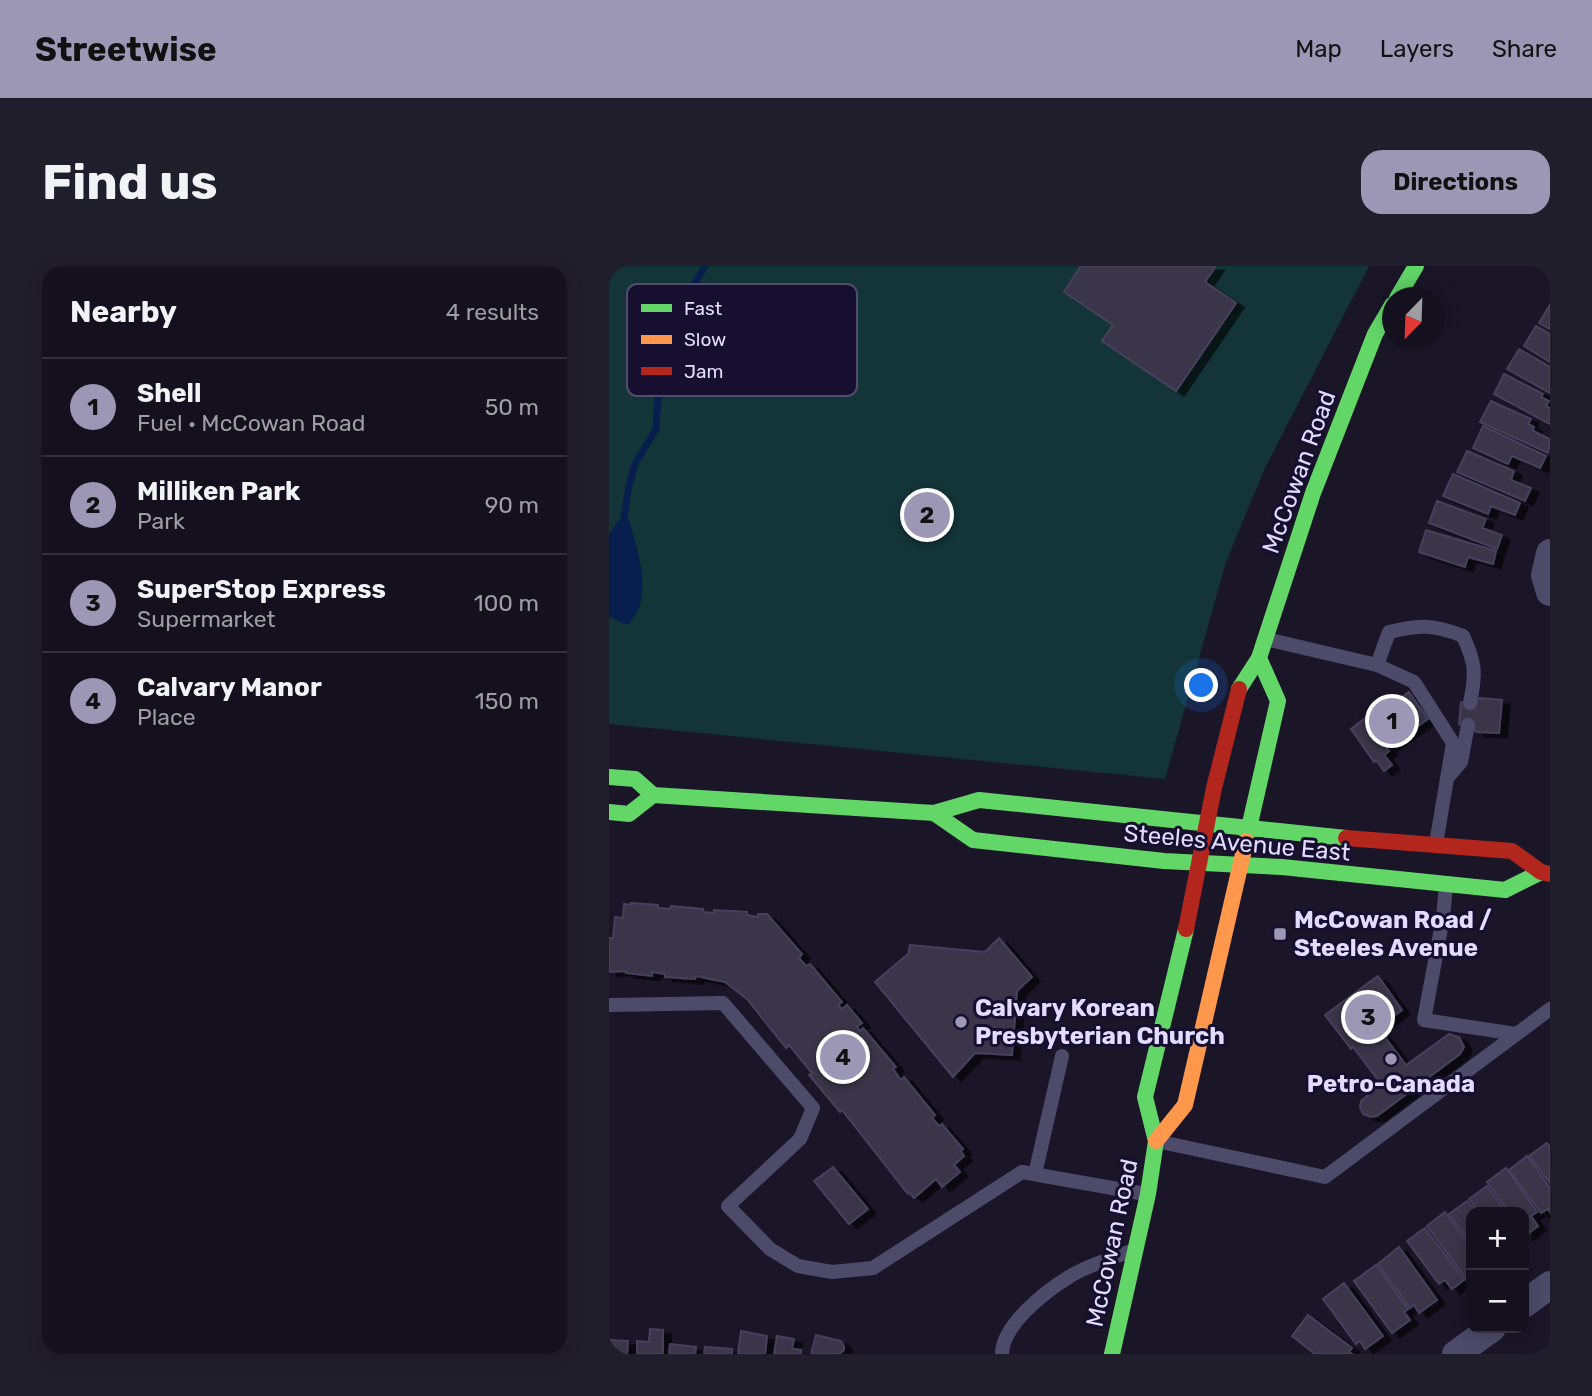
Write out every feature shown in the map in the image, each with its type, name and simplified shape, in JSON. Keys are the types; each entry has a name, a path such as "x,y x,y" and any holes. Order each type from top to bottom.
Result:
{"main road":[{"path":"1404,287 1416,266"},
{"name":"McCowan Road","path":"1112,1354 1148,1194 1156,1141 1145,1097 1201,863 1237,692 1259,658 1313,493 1375,334 1382,322"},
{"name":"McCowan Road","path":"1156,1141 1185,1105 1278,701 1259,658"},
{"name":"Steeles Avenue East","path":"609,777 635,779 653,795 934,813 979,800 1436,847 1512,851 1545,873"},
{"path":"609,812 629,814 653,795"},
{"name":"Steeles Avenue East","path":"934,813 973,840 1164,862 1282,867 1505,890 1545,873"}],"street":[{"path":"1550,553 1545,575 1550,592"},
{"path":"1529,1300 1550,1285"},
{"path":"1456,1354 1485,1333"}],"lane":[{"path":"1377,665 1389,632 1417,626 1440,627 1463,636 1473,657 1474,680 1470,703"},
{"path":"1265,639 1377,665 1414,682 1454,743 1436,847"},
{"path":"1448,777 1461,762 1468,724"},
{"path":"1447,885 1424,1020 1516,1034"},
{"path":"609,1005 723,1003 813,1108 800,1139 728,1206 770,1249 798,1266 832,1272 873,1268 1022,1172 1148,1194"},
{"path":"1156,1141 1325,1177 1550,1009"},
{"path":"1035,1174 1062,1056"},
{"path":"1002,1354 1006,1334 1041,1298 1070,1276 1135,1249"}],"green space":[{"path":"609,266 1369,266 1265,468 1226,562 1165,779 609,724"}],"water":[{"path":"619,520 629,520 642,574 641,601 637,614 629,624 609,616 609,534"}],"building":[{"path":"1081,266 1216,266 1205,282 1236,303 1176,391 1102,341 1113,325 1064,292"},
{"path":"1550,305 1550,329 1539,323"},
{"path":"1536,326 1550,334 1550,362 1524,346"},
{"path":"1519,349 1550,367 1550,393 1507,369"},
{"path":"1504,374 1543,394 1541,397 1549,401 1546,406 1550,408 1550,424 1494,394"},
{"path":"1491,401 1531,419 1528,424 1534,427 1533,431 1550,439 1548,453 1480,422"},
{"path":"1483,426 1546,456 1540,468 1512,456 1508,464 1473,448"},
{"path":"1467,451 1514,471 1511,480 1531,488 1525,501 1457,472"},
{"path":"1453,474 1520,503 1515,515 1491,506 1488,514 1443,496"},
{"path":"1437,501 1486,519 1482,528 1502,535 1497,549 1429,523"},
{"path":"1426,530 1496,551 1493,564 1468,557 1465,567 1419,552"},
{"path":"1409,692 1428,719 1387,748 1389,751 1384,755 1392,765 1384,771 1376,760 1374,762 1351,729 1365,718 1368,721"},
{"path":"1479,698 1502,700 1499,733 1476,732 1471,725 1459,724 1461,702 1472,703"},
{"path":"624,904 658,905 658,908 670,909 671,906 703,909 703,912 714,913 714,910 747,912 747,915 758,917 758,914 767,914 802,954 799,958 806,966 810,964 842,1002 838,1005 842,1009 847,1005 862,1023 857,1027 860,1031 863,1028 896,1067 893,1069 901,1080 904,1077 935,1115 932,1118 939,1126 942,1124 963,1149 961,1151 964,1156 954,1165 960,1172 942,1187 936,1179 914,1198 908,1194 842,1110 840,1112 809,1075 812,1073 789,1045 786,1048 747,999 725,982 696,976 695,979 665,977 665,974 652,972 652,976 626,973 627,971 609,972 609,938 613,938 615,917 623,918"},
{"name":"Calvary Korean Presbyterian Church","path":"999,938 1032,977 1017,991 1012,1055 975,1053 953,1077 875,982 908,954 910,945 985,952"},
{"path":"1378,976 1402,1010 1378,1028 1406,1065 1449,1034 1459,1037 1464,1047 1460,1054 1377,1116 1371,1117 1363,1114 1361,1101 1381,1084 1325,1015"},
{"path":"1547,1143 1550,1147 1550,1183 1529,1156"},
{"path":"1527,1156 1550,1188 1550,1212 1548,1209 1541,1213 1509,1170"},
{"path":"833,1167 868,1209 849,1224 814,1181"},
{"path":"1506,1168 1537,1212 1531,1216 1538,1226 1529,1233 1529,1207 1505,1207 1487,1182"},
{"path":"1487,1186 1502,1207 1475,1207 1469,1199"},
{"path":"1467,1201 1472,1207 1466,1207 1466,1237 1449,1214"},
{"path":"1445,1212 1466,1241 1466,1279 1427,1226"},
{"path":"1425,1228 1464,1280 1452,1289 1445,1280 1439,1284 1407,1241"},
{"path":"1399,1247 1437,1300 1419,1313 1414,1305 1410,1308 1378,1264"},
{"path":"1376,1265 1408,1309 1404,1312 1410,1320 1392,1333 1354,1281"},
{"path":"1344,1283 1383,1336 1365,1349 1360,1341 1356,1344 1323,1299"},
{"path":"1308,1315 1352,1348 1349,1352 1352,1354 1315,1354 1292,1336"},
{"path":"650,1329 663,1330 663,1354 637,1354 637,1341 649,1342"},
{"path":"741,1331 767,1336 765,1354 738,1354"},
{"path":"816,1335 841,1341 844,1350 839,1354 811,1354"},
{"path":"777,1336 794,1339 792,1349 801,1350 801,1354 774,1354"},
{"path":"609,1340 628,1341 627,1354 609,1354"},
{"path":"670,1344 696,1347 695,1354 669,1354"},
{"path":"705,1347 732,1349 732,1354 704,1354"}],"waterway":[{"path":"694,284 705,266"},
{"path":"624,518 635,464 656,429 659,396"}],"traffic: fast":[{"path":"1404,287 1416,266"},
{"path":"1239,689 1259,658 1313,493 1382,322"},
{"path":"1246,841 1278,701 1259,658"},
{"path":"609,777 635,779 653,795 934,813 979,800 1346,838"},
{"path":"609,812 629,814 653,795"},
{"path":"934,813 973,840 1164,861 1282,867 1505,890 1541,872"},
{"path":"1112,1354 1148,1194 1156,1141 1145,1097 1186,929"}],"traffic: slow":[{"path":"1156,1141 1185,1105 1246,841"}],"traffic: jam":[{"path":"1186,929 1214,788 1239,689"},
{"path":"1346,838 1512,851 1541,872 1550,874"}],"place":[{"name":"Milliken Park","path":"927,515"},
{"name":"Shell","path":"1392,721"},
{"name":"McCowan Road / Steeles Avenue","path":"1280,934"},
{"name":"SuperStop Express","path":"1368,1017"},
{"name":"Calvary Korean Presbyterian Church","path":"961,1022"},
{"name":"Calvary Manor","path":"843,1057"},
{"name":"Petro-Canada","path":"1391,1059"}]}
